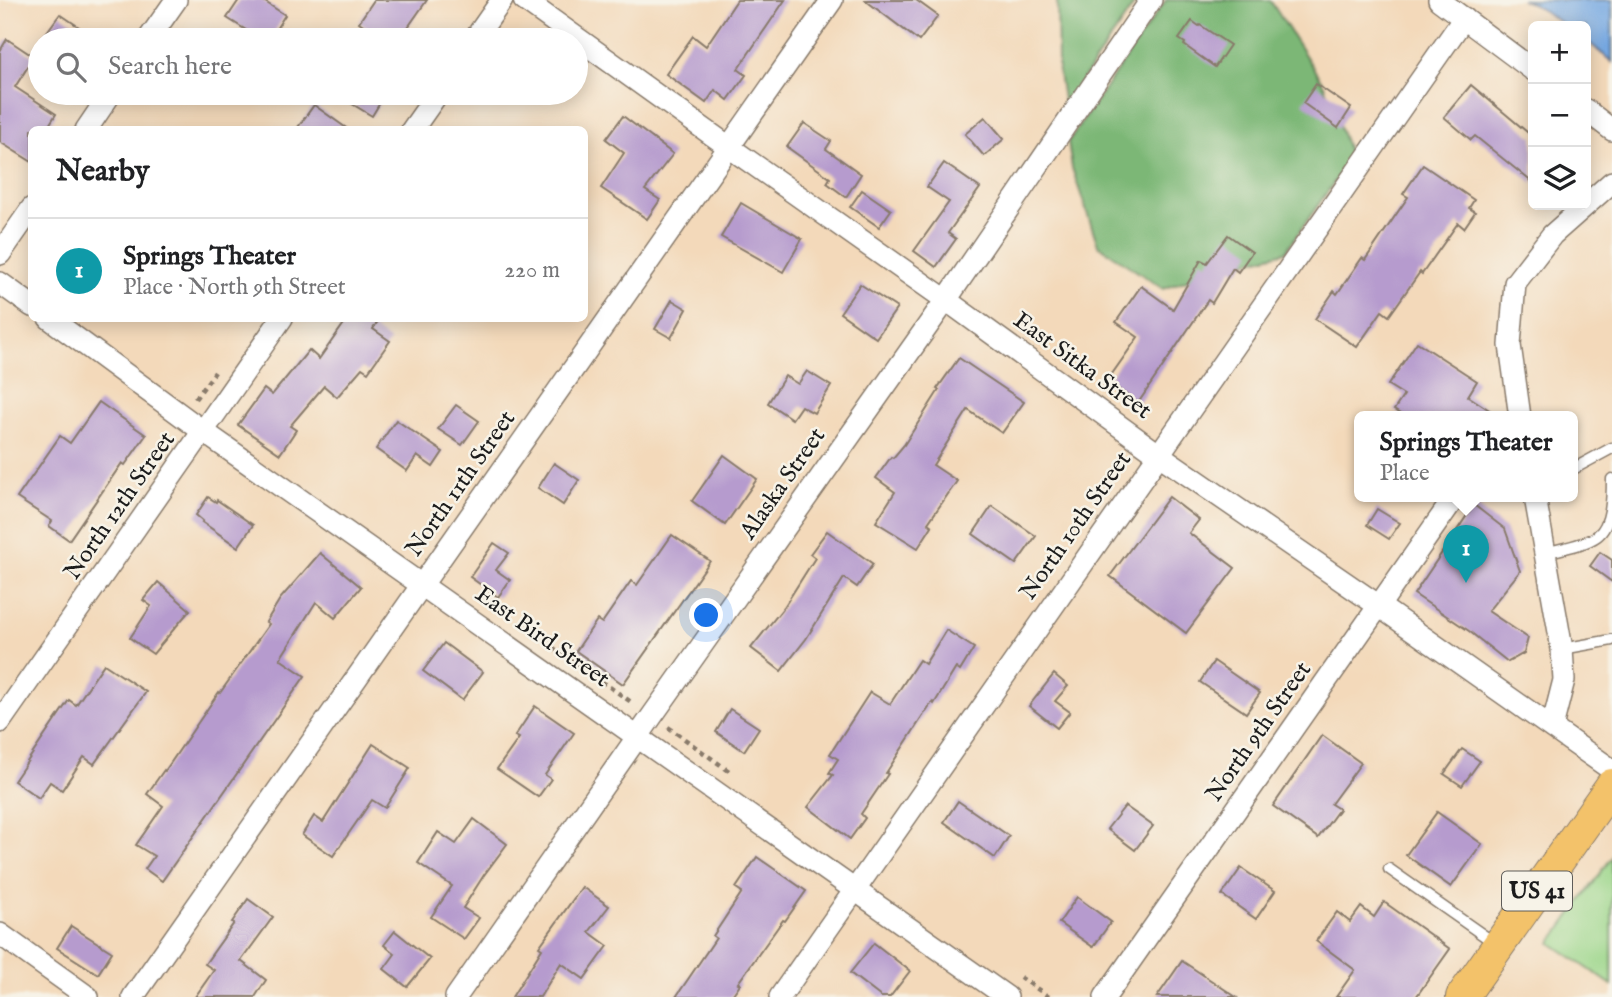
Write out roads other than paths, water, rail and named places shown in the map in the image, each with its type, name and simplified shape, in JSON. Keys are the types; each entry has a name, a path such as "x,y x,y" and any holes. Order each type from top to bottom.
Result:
{"main road":[{"name":"US 41","path":"1462,997 1612,785"}],"street":[{"path":"156,28 176,0"},
{"path":"482,28 502,0"},
{"name":"East Sitka Street","path":"524,0 563,28"},
{"name":"North 11th Street","path":"133,997 832,0"},
{"name":"Alaska Street","path":"456,997 946,300 1151,0"},
{"path":"1439,0 1528,66"},
{"name":"North 10th Street","path":"780,997 1464,18"},
{"name":"East Sitka Street","path":"588,46 1158,454 1612,770"},
{"path":"89,126 103,105"},
{"path":"415,126 430,105"},
{"path":"1591,114 1612,130"},
{"path":"1516,411 1510,345 1515,283 1552,235 1612,182"},
{"path":"0,254 28,214"},
{"path":"0,283 28,303"},
{"name":"East Bird Street","path":"54,322 204,432 1007,997"},
{"name":"North 12th Street","path":"0,722 279,322"},
{"name":"North 9th Street","path":"1105,997 1452,502"},
{"path":"1536,502 1562,649 1564,680 1552,727"},
{"path":"0,934 88,997"}],"lane":[{"path":"1578,466 1612,448"},
{"path":"1545,553 1586,542 1599,535 1611,506 1612,479"},
{"path":"1562,649 1612,640"},
{"path":"1389,869 1498,946"}],"water":[{"path":"1521,0 1612,0 1612,62 1591,44 1591,21 1558,21 1531,3"}],"place":[{"name":"Springs Theater","path":"1466,583"}]}
